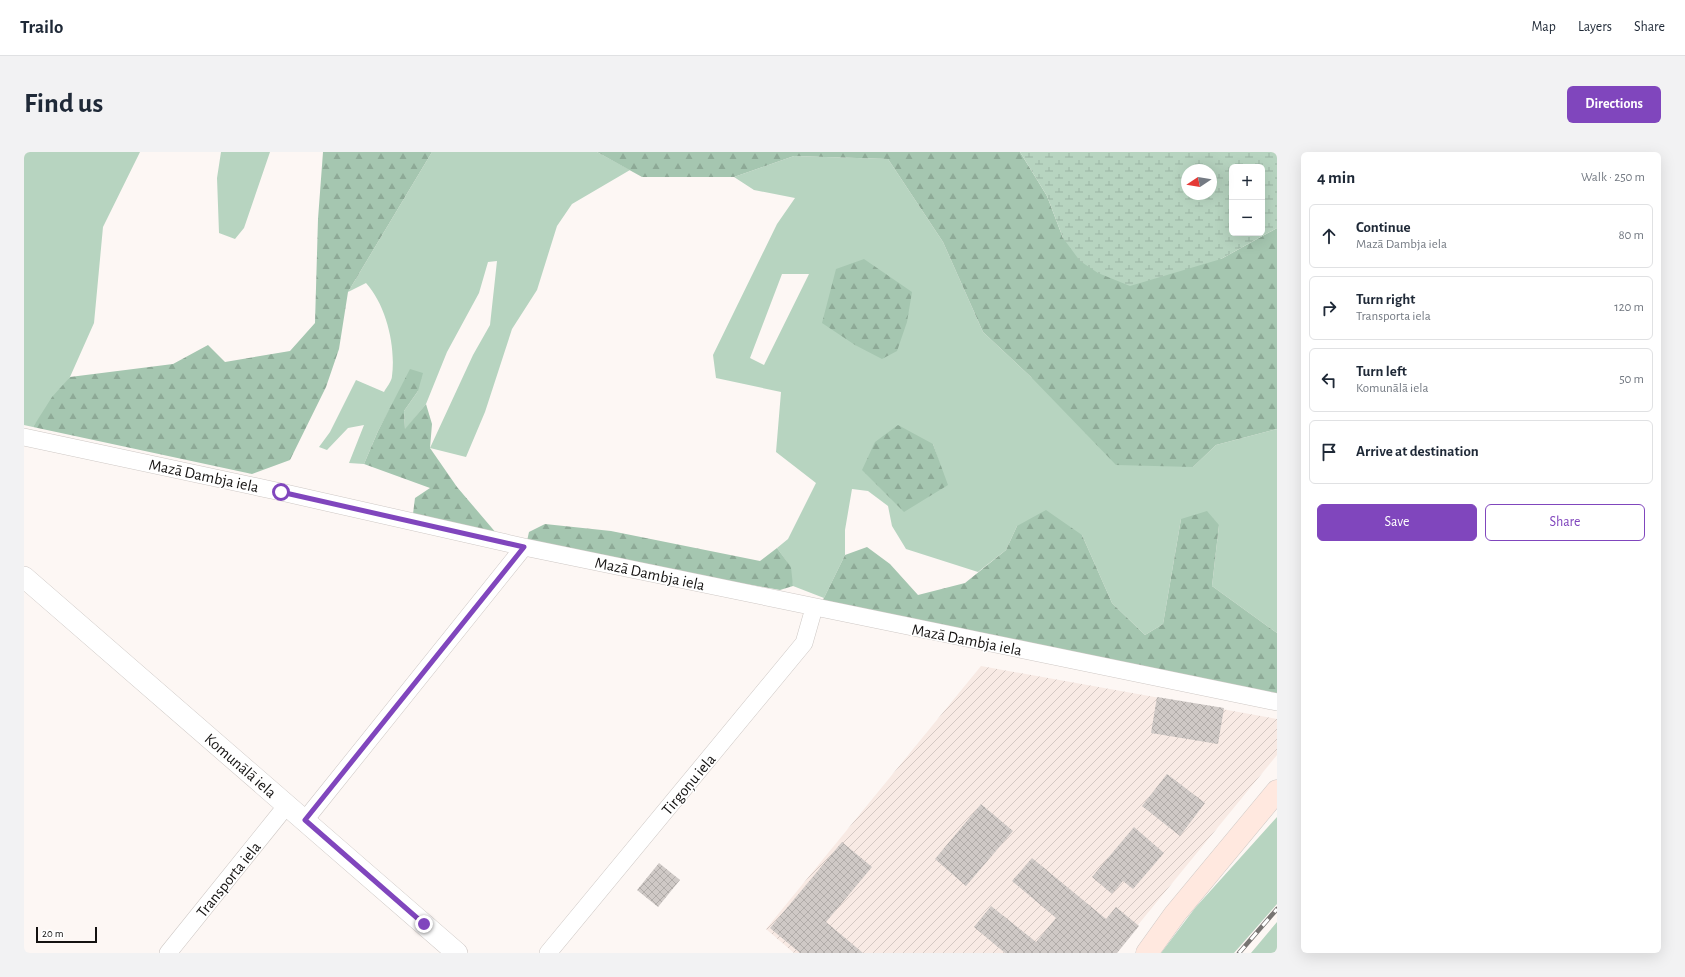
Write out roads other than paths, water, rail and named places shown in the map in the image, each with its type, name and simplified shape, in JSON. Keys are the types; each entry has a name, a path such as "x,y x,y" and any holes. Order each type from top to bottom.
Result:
{"main road":[{"path":"1147,953 1175,914 1277,791"}],"street":[{"name":"Mazā Dambja iela","path":"24,436 524,547 814,608 1277,702"},
{"path":"305,820 524,547"},
{"name":"Komunālā iela","path":"24,577 457,953"},
{"name":"Tirgoņu iela","path":"548,953 804,643 814,608"},
{"name":"Transporta iela","path":"168,953 287,805"}],"railway":[{"path":"1239,953 1277,909"}]}
